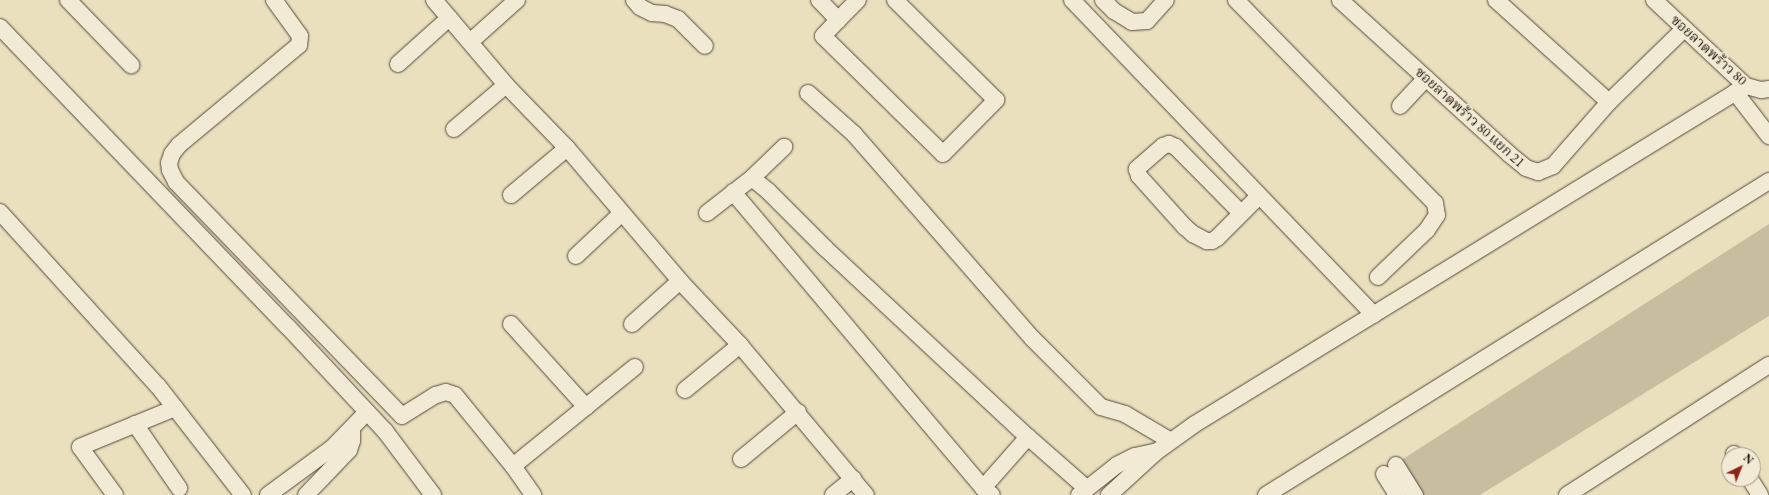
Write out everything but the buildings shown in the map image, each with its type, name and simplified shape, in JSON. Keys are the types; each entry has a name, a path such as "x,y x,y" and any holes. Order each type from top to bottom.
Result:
{"street":[{"path":"68,0 131,66"},
{"path":"274,0 300,36 298,45 178,144 169,163 170,170 176,182 402,416"},
{"path":"434,0 506,85 567,148 680,281 740,345 798,412 866,495"},
{"path":"470,42 517,0"},
{"path":"634,0 640,7 652,13 665,14 678,19 705,46"},
{"path":"819,0 838,20"},
{"path":"858,0 822,36 943,154 996,100 895,0"},
{"path":"1072,0 1374,315"},
{"path":"1114,4 1132,22 1147,21 1166,0"},
{"path":"1236,0 1435,203 1437,215 1427,230 1378,277"},
{"name":"ซอยลาดพร้าว 80 แยก 21","path":"1340,0 1515,159 1526,168 1538,172 1553,166 1609,102 1684,29"},
{"path":"1496,0 1609,102"},
{"name":"ซอยลาดพร้าว 80","path":"1654,0 1741,89 1769,89"},
{"path":"398,64 449,18"},
{"path":"0,27 368,412 385,431 433,495"},
{"path":"1400,106 1426,78"},
{"path":"454,129 506,85"},
{"path":"1109,495 1156,452 1195,424 1741,89 1769,136"},
{"path":"808,93 854,134 1033,339 1101,407 1125,414 1171,441"},
{"path":"1241,213 1176,147 1169,144 1163,146 1137,169 1139,176 1181,222 1202,240 1212,241 1259,196"},
{"path":"706,213 752,178 784,147"},
{"path":"511,195 567,148"},
{"path":"752,178 768,191 824,248 1028,437 1082,492 1117,465 1135,456 1156,452"},
{"path":"1266,495 1769,181"},
{"path":"733,192 988,491 1028,437"},
{"path":"0,212 158,386 243,495"},
{"path":"576,256 622,213"},
{"path":"632,324 680,281"},
{"path":"511,324 586,407"},
{"path":"685,390 740,345"},
{"path":"1567,495 1769,365"},
{"path":"513,466 635,367"},
{"path":"385,431 402,416 436,395 446,392 456,394 513,466 533,495"},
{"path":"115,495 80,447 175,408"},
{"path":"268,495 332,448 368,412"},
{"path":"741,459 798,412"},
{"path":"135,424 179,488"},
{"path":"306,495 349,450 352,441 352,429"},
{"path":"1398,495 1390,470 1415,495"},
{"path":"833,495 853,479"}],"shaded area":[{"path":"1769,224 1769,316 1480,495 1411,495 1392,466"}]}
